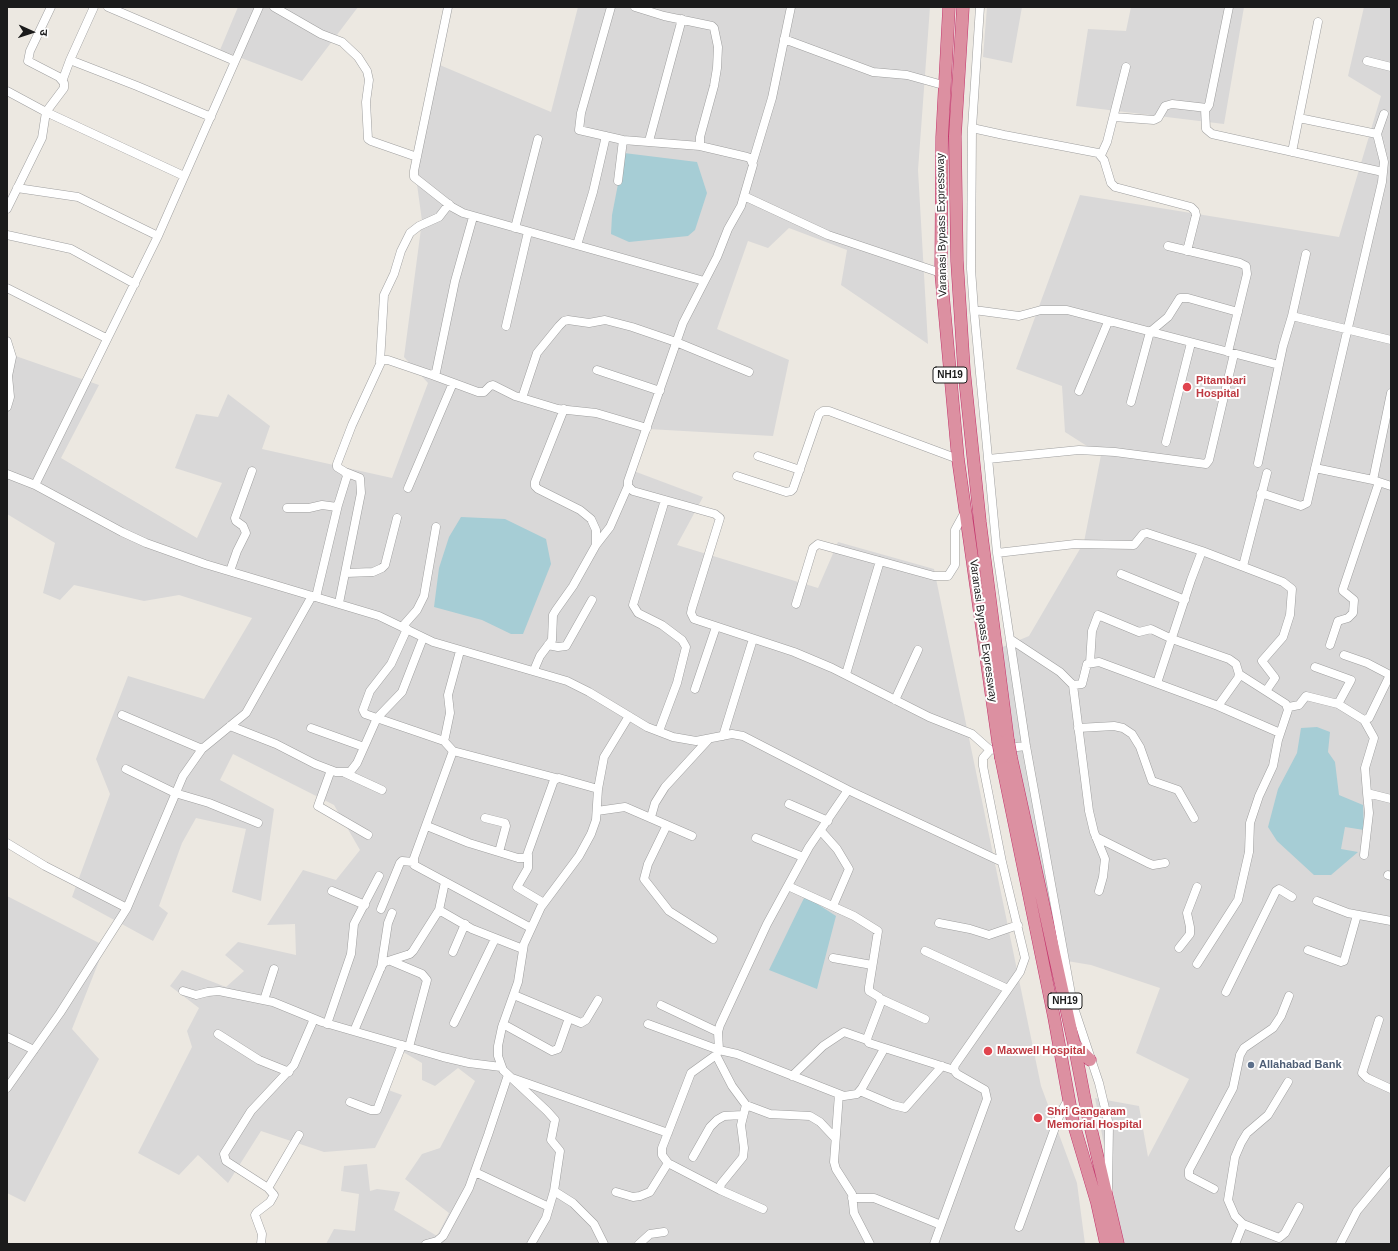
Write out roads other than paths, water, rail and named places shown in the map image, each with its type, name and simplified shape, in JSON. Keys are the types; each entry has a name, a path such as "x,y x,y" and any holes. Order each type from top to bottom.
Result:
{"highway":[{"name":"Varanasi Bypass Expressway","path":"949,7 943,85 941,273 958,459 999,744 1006,757 1074,1044 1088,1116 1108,1196 1118,1244"},
{"name":"Varanasi Bypass Expressway","path":"963,7 955,136 956,261 964,370 980,522 999,744"},
{"name":"Varanasi Bypass Expressway","path":"1006,757 1073,1122 1097,1204 1106,1244"},
{"path":"1074,1044 1090,1060"}],"street":[{"path":"51,7 30,51 28,60 63,79"},
{"path":"7,209 42,138 46,112 64,88 63,79 70,60 94,7"},
{"path":"108,7 235,61"},
{"path":"34,485 158,236 259,7"},
{"path":"274,7 321,34 342,42 358,58 367,71 369,80 366,102 368,138 371,141 417,157"},
{"path":"448,7 414,177 448,204 473,217 704,281"},
{"path":"611,7 578,127 581,131 623,140 649,140 700,146 747,157 752,161"},
{"path":"635,7 682,20 712,26 716,32 718,47 714,86 700,137 700,146"},
{"path":"534,670 540,656 552,637 553,615 573,586 596,545 610,527 628,486 628,481 683,323 744,196 752,170 752,161 772,98 791,7"},
{"path":"980,7 972,128 971,269 997,553 1026,746 1073,1005 1090,1060 1099,1083 1109,1125 1108,1196"},
{"path":"1229,7 1209,105 1205,109 1206,126 1208,132 1383,172"},
{"path":"649,140 682,20"},
{"path":"1292,152 1318,22"},
{"path":"784,39 873,72 907,75 943,85"},
{"path":"70,60 210,117"},
{"path":"1367,61 1391,67"},
{"path":"1101,155 1108,142 1126,67"},
{"path":"7,91 46,112 184,176"},
{"path":"1114,117 1154,120 1158,118 1165,106 1172,104 1205,109"},
{"path":"1261,493 1305,506 1348,328 1383,172 1382,150 1378,134 1384,114"},
{"path":"1299,118 1378,134"},
{"path":"972,128 1004,136 1086,149 1101,155 1107,166 1111,183 1115,187 1191,207 1195,210 1196,215 1187,251"},
{"path":"577,245 593,192 606,136"},
{"path":"515,228 538,139"},
{"path":"618,181 623,140"},
{"path":"17,188 78,197 158,236"},
{"path":"744,196 828,235 941,273"},
{"path":"340,603 361,493 360,478 345,472 337,467 337,464 380,362 384,295 394,274 401,251 410,233 419,226 439,217 448,204"},
{"path":"432,375 437,369 455,281 473,217"},
{"path":"506,326 528,232"},
{"path":"7,235 71,249 135,284"},
{"path":"988,459 1079,450 1115,452 1206,464 1210,460 1246,274 1246,266 1168,246"},
{"path":"1258,463 1279,365 1306,254"},
{"path":"7,288 106,338"},
{"path":"1131,402 1150,332 1168,318 1177,302 1183,297 1238,312"},
{"path":"974,310 1018,316 1041,310 1067,310 1108,322 1279,365"},
{"path":"1292,316 1348,328 1391,340"},
{"path":"522,398 537,353 564,321 589,323 611,321 676,342 749,372"},
{"path":"1079,391 1108,322"},
{"path":"7,341 12,357 8,376 10,397 7,407"},
{"path":"1166,442 1190,343"},
{"path":"380,362 388,360 453,383 484,392 493,385 522,398 564,409 596,414 647,428"},
{"path":"597,370 660,391"},
{"path":"408,488 453,383"},
{"path":"1330,645 1338,621 1348,618 1353,613 1354,600 1344,591 1343,588 1376,481 1391,393"},
{"path":"564,409 535,482 535,486 538,489 580,510 591,519 596,530 596,545"},
{"path":"737,476 788,492 793,489 819,414 823,411 829,411 958,459"},
{"path":"758,456 800,470"},
{"path":"1315,468 1376,481 1391,486"},
{"path":"230,571 237,551 246,533 244,526 236,521 235,518 252,471"},
{"path":"7,1088 34,1050 127,908 183,776 202,749 240,719 251,707 314,597 337,507 347,479 345,472"},
{"path":"1243,566 1267,472"},
{"path":"7,474 34,485 122,532 146,543 230,571 314,597 340,603 378,616 423,638 460,651 534,670 567,681 659,731 682,739 696,741 708,740 732,734 743,736 848,790 1002,862"},
{"path":"628,486 633,491 715,514 720,518 691,613 694,619 794,652 846,674 929,717 972,734 999,744 1026,746"},
{"path":"659,731 677,683 686,648 682,640 662,625 638,613 633,605 664,500"},
{"path":"287,508 309,508 322,505 337,507"},
{"path":"796,604 815,544 934,576 948,576 955,565 955,530 966,510"},
{"path":"346,573 373,572 385,565 397,518"},
{"path":"436,527 424,596 417,610 404,628 390,664 370,691 364,703 363,710 365,714 444,741 453,751 598,789"},
{"path":"997,553 1075,544 1134,545 1143,534 1147,532 1243,566 1288,585 1292,589 1290,615 1283,637 1262,661 1275,678 1266,691"},
{"path":"1157,683 1202,551"},
{"path":"846,674 880,561"},
{"path":"1121,574 1185,600"},
{"path":"548,645 558,647 566,646 592,600"},
{"path":"1073,685 1082,684 1086,667 1090,663 1092,631 1098,615 1139,632 1151,629 1172,639 1233,661 1236,664 1240,674 1289,707 1299,705 1306,696 1338,704 1364,720 1374,738 1365,768 1369,824 1364,855"},
{"path":"695,689 716,627"},
{"path":"345,773 354,768 378,718 402,692 423,638"},
{"path":"723,736 753,639"},
{"path":"1010,639 1060,672 1073,685 1088,806 1096,837 1105,859 1103,877 1099,891"},
{"path":"895,700 918,650"},
{"path":"444,741 450,713 448,695 460,651"},
{"path":"1344,656 1367,663 1390,675 1369,718 1364,720"},
{"path":"1090,663 1099,662 1157,683 1218,706 1280,733"},
{"path":"1315,667 1351,680 1338,704"},
{"path":"1218,706 1240,674"},
{"path":"1197,964 1238,900 1249,852 1250,823 1259,796 1273,766 1280,733 1289,707"},
{"path":"122,715 202,749"},
{"path":"531,1244 543,1225 554,1191 560,1154 558,1148 551,1140 555,1120 501,1067 498,1046 503,1024 519,977 523,949 531,928 544,903 579,856 591,834 597,811 598,789 604,757 629,716"},
{"path":"230,726 276,744 315,764 345,773 382,790"},
{"path":"1078,728 1114,726 1123,728 1132,734 1140,747 1152,781 1178,790 1194,818"},
{"path":"311,728 364,747"},
{"path":"651,817 655,803 665,787 708,740"},
{"path":"954,1070 955,1065 1020,972 1025,958 1002,862 983,766 983,758 999,744"},
{"path":"453,751 413,862 416,868 531,928"},
{"path":"126,769 175,793 209,803 258,823"},
{"path":"331,770 318,806 368,835"},
{"path":"544,903 518,887 528,868 528,855 552,783 556,778"},
{"path":"835,1138 820,1122 810,1116 770,1114 746,1105 732,1086 718,1052 718,1032 767,924 803,858 848,790"},
{"path":"1367,794 1391,798"},
{"path":"789,804 828,821"},
{"path":"597,811 625,808 651,817 692,836"},
{"path":"485,818 505,823 506,826 499,852"},
{"path":"667,825 648,864 644,879 669,910 713,939"},
{"path":"427,826 469,844 518,858 526,858 528,855"},
{"path":"821,830 837,849 849,869 833,906"},
{"path":"1096,837 1148,863 1154,865 1165,863"},
{"path":"756,838 803,858"},
{"path":"7,843 45,866 127,908"},
{"path":"381,909 400,863 402,861 413,862"},
{"path":"327,1024 351,954 354,924 379,876"},
{"path":"381,968 386,962 410,954 413,951 439,910 445,882"},
{"path":"788,886 877,928 879,933 872,965 869,991 881,999 925,1019"},
{"path":"1178,948 1190,934 1187,916 1197,887"},
{"path":"1226,992 1276,891 1280,889 1292,897"},
{"path":"332,891 365,905"},
{"path":"1317,901 1357,915 1391,921"},
{"path":"439,910 495,939 523,949"},
{"path":"354,1031 381,968 388,923 392,913"},
{"path":"1308,950 1341,962 1344,961 1357,915"},
{"path":"939,923 970,929 989,935 1018,925"},
{"path":"453,952 465,924"},
{"path":"454,1024 495,939"},
{"path":"925,951 1008,989"},
{"path":"833,958 872,965"},
{"path":"350,1102 371,1110 377,1110 405,1046 426,980 422,974 391,961"},
{"path":"264,1000 274,969"},
{"path":"182,991 196,995 208,992 219,992 278,1003 314,1020 327,1024 469,1063 501,1067"},
{"path":"514,995 569,1018 584,1022 598,1000"},
{"path":"1214,1189 1189,1176 1189,1170 1233,1088 1240,1054 1244,1048 1273,1028 1281,1016 1289,996"},
{"path":"867,1040 881,999"},
{"path":"661,1005 718,1032"},
{"path":"503,1024 552,1051 558,1049 569,1018"},
{"path":"261,1244 262,1234 255,1215 274,1198 273,1192 226,1161 224,1154 251,1111 289,1072 299,1055 314,1020"},
{"path":"1379,1020 1362,1073 1367,1078 1391,1089"},
{"path":"648,1024 718,1052 737,1054 839,1094 850,1096 857,1094 860,1091 884,1049"},
{"path":"792,1076 823,1046 844,1032 867,1040 869,1043 884,1049 954,1070 956,1074 985,1090 987,1099 934,1244"},
{"path":"218,1034 258,1060 289,1072"},
{"path":"7,1037 34,1050"},
{"path":"718,1052 691,1073 661,1151 662,1155 668,1163 720,1190 763,1209"},
{"path":"860,1091 905,1108 942,1066"},
{"path":"509,1076 668,1133"},
{"path":"426,1244 437,1241 443,1236 461,1203 475,1172 509,1076"},
{"path":"1288,1082 1268,1115 1247,1133 1236,1157 1228,1200 1235,1216 1244,1224 1275,1237 1283,1237 1299,1207"},
{"path":"839,1094 834,1162 836,1169 848,1186 852,1198 854,1214 870,1244"},
{"path":"1019,1228 1060,1114 1069,1097"},
{"path":"720,1190 721,1184 743,1157 744,1148 741,1125 746,1105"},
{"path":"693,1157 710,1127 717,1120 724,1116 743,1115"},
{"path":"268,1188 299,1135"},
{"path":"616,1192 632,1197 650,1192 668,1163"},
{"path":"1340,1244 1357,1211 1391,1170"},
{"path":"475,1172 549,1208"},
{"path":"554,1191 574,1203 594,1224 604,1244"},
{"path":"852,1198 874,1198 941,1225"},
{"path":"1235,1244 1244,1224"},
{"path":"639,1244 650,1234 664,1232"}],"water":[{"path":"624,153 697,162 707,193 695,230 688,236 629,242 611,234 612,215"},
{"path":"461,517 505,519 546,539 551,564 523,634 511,634 482,620 434,607 439,568 449,537"},
{"path":"1317,727 1330,732 1328,752 1335,762 1339,795 1363,805 1364,830 1345,827 1341,849 1358,852 1331,875 1314,875 1277,841 1268,827 1278,789 1297,753 1301,728"},
{"path":"805,896 836,916 817,989 769,970"}],"place":[{"name":"Pitambari Hospital","path":"1187,387"},
{"name":"Maxwell Hospital","path":"988,1051"},
{"name":"Allahabad Bank","path":"1251,1065"},
{"name":"Shri Gangaram Memorial Hospital","path":"1038,1118"}]}
